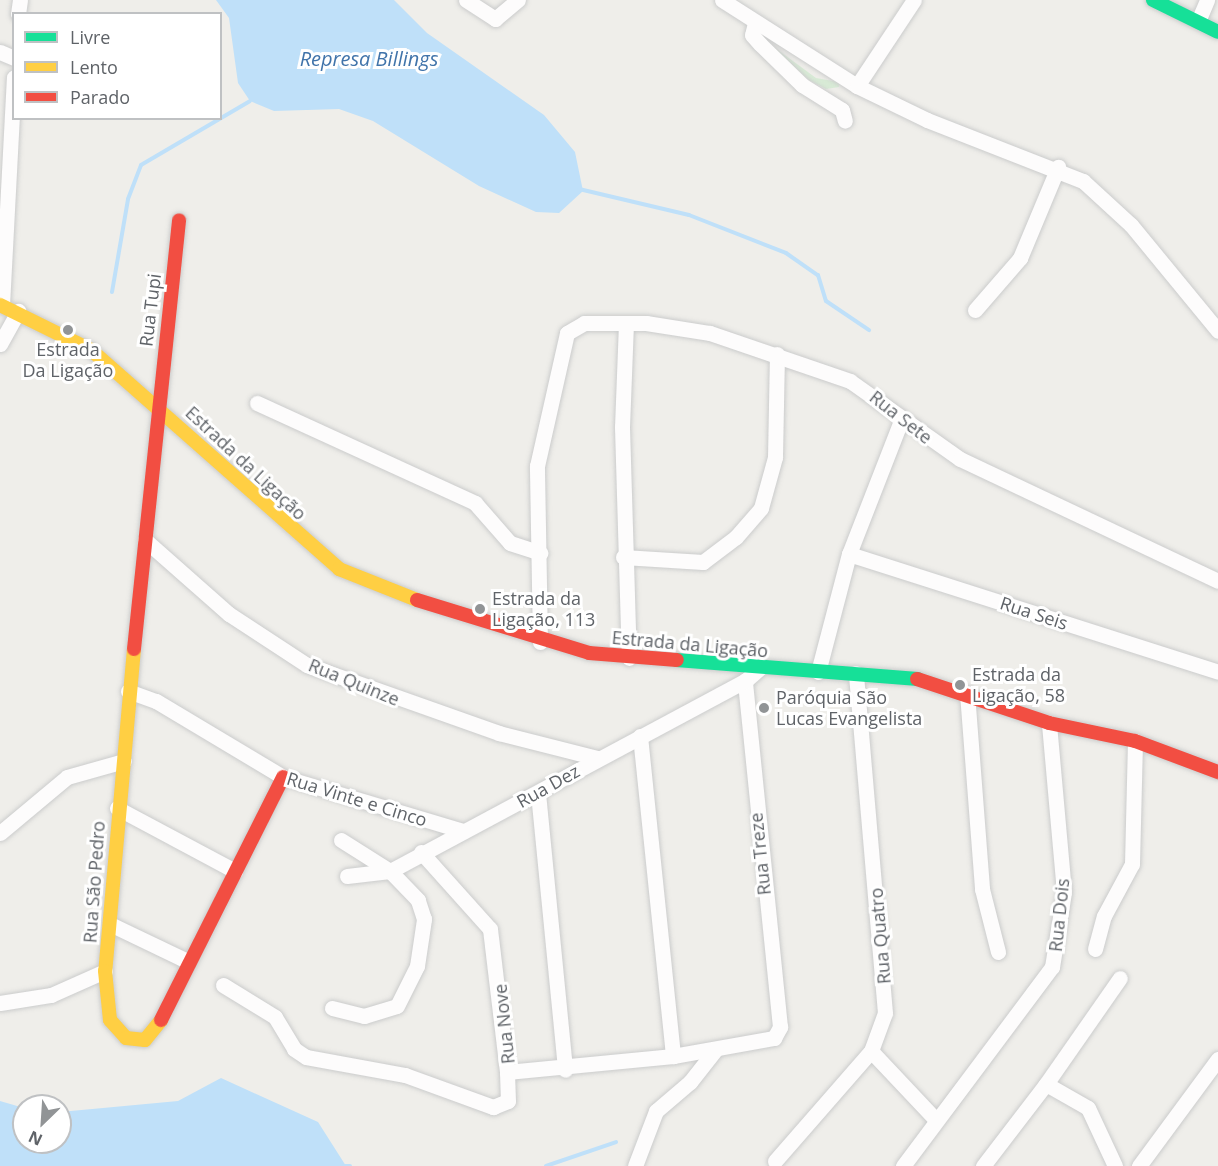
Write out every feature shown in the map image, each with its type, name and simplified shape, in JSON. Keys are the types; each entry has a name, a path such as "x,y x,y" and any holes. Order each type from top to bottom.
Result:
{"street":[{"path":"466,0 495,18 518,0"},
{"path":"722,0 857,86 981,142 1058,168 1083,181 1131,225 1218,331"},
{"path":"857,86 914,0"},
{"path":"1153,0 1199,19 1218,32"},
{"path":"1199,19 1207,0"},
{"path":"755,23 752,34 760,44 802,85 842,110 845,121"},
{"path":"1,305 12,112"},
{"path":"975,310 1020,258 1058,168"},
{"name":"Rua Tupi","path":"157,405 179,220"},
{"name":"Estrada da Ligação","path":"1,305 18,311 91,350 157,405 339,569 540,642 629,658 818,672 856,672 925,680 1048,723 1135,741 1218,772"},
{"path":"0,344 18,311"},
{"name":"Rua Sete","path":"540,553 537,466 567,333 584,323 626,323 710,333 777,354 850,381 960,459 1218,581"},
{"path":"626,323 623,557 629,658"},
{"path":"623,557 703,562 736,537 761,508 775,457 777,354"},
{"path":"256,404 476,503 510,543 540,553 540,642"},
{"name":"Rua São Pedro","path":"157,405 128,691 124,761 117,808 112,925 105,971 114,1029 138,1041 159,1023 187,961 283,777"},
{"path":"818,672 849,554 902,418"},
{"name":"Rua Quinze","path":"145,540 229,614 308,665 479,727 597,758"},
{"name":"Rua Seis","path":"849,554 1218,672"},
{"path":"745,681 760,668"},
{"name":"Rua Quatro","path":"775,1161 871,1051 885,999 856,672"},
{"name":"Rua Dez","path":"347,876 390,871 421,852 538,793 597,758 745,681"},
{"name":"Rua Treze","path":"745,681 780,1027 768,1040"},
{"name":"Rua Vinte e Cinco","path":"128,691 156,701 283,777 463,831"},
{"path":"966,693 981,879 998,952"},
{"name":"Rua Dois","path":"903,1166 1052,967 1065,892 1048,723"},
{"path":"640,736 678,1056 690,1082"},
{"path":"1095,949 1104,916 1132,864 1135,741"},
{"path":"0,833 68,777 124,761"},
{"path":"538,793 565,1070"},
{"path":"117,808 235,872"},
{"path":"332,1008 364,1016 389,1012 410,990 424,919 417,900 390,871 341,840"},
{"name":"Rua Nove","path":"421,852 490,929 507,1072 565,1070 678,1056 768,1040"},
{"path":"112,925 187,961"},
{"path":"0,1003 51,995 105,971"},
{"path":"983,1166 1046,1084 1120,978"},
{"path":"222,985 275,1017 294,1048 306,1057 405,1075 493,1107 508,1101 507,1072"},
{"path":"635,1166 656,1111 690,1082 716,1049"},
{"path":"871,1051 936,1120"},
{"path":"1139,1166 1218,1059"},
{"path":"1046,1084 1093,1114 1115,1166"}],"green space":[{"path":"763,39 816,78 839,82 839,87 826,89 809,80"}],"water":[{"name":"Represa Billings","path":"216,0 394,0 427,33 544,115 575,152 583,191 559,213 536,212 479,186 373,121 339,109 274,111 250,101 238,83 229,18"},
{"path":"221,1078 318,1122 346,1166 0,1166 0,1101 12,1104 12,1154 72,1154 72,1111 178,1101"}],"waterway":[{"path":"222,117 250,101"},
{"path":"112,292 128,199 141,165 218,120"},
{"path":"579,189 689,215 786,253 818,275 826,301 869,330"},
{"path":"546,1166 616,1142"},
{"path":"344,1166 350,1166"}],"traffic: fast":[{"path":"1153,0 1218,32"},
{"path":"677,660 917,679"}],"traffic: slow":[{"path":"0,305 91,350 339,569 417,600"},
{"path":"134,649 105,971 110,1020 126,1038 145,1040 161,1020"}],"traffic: jam":[{"path":"134,649 179,220"},
{"path":"417,600 589,653 677,660"},
{"path":"917,679 1049,723 1135,741 1218,772"},
{"path":"161,1020 283,777"}],"place":[{"name":"Estrada Da Ligação","path":"68,330"},
{"name":"Estrada da Ligação, 113","path":"480,609"},
{"name":"Estrada da Ligação, 58","path":"960,685"},
{"name":"Paróquia São Lucas Evangelista","path":"764,708"}]}
